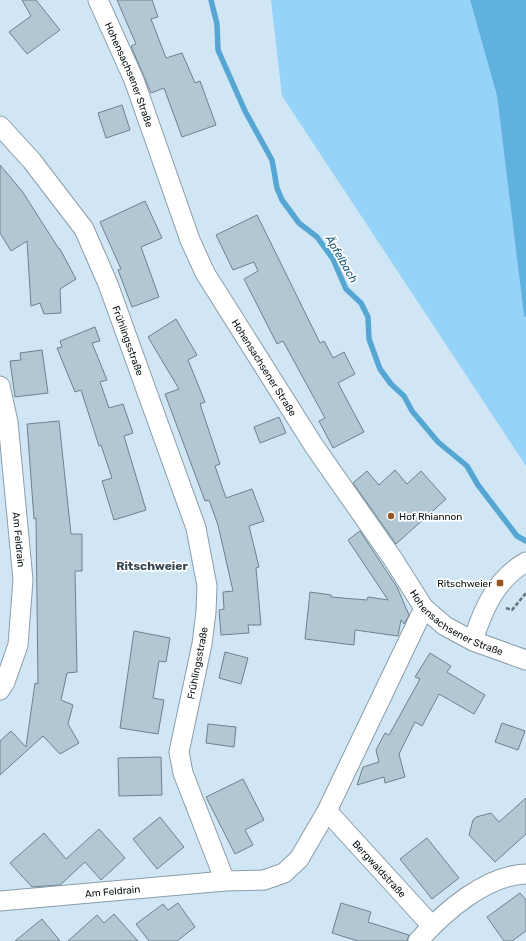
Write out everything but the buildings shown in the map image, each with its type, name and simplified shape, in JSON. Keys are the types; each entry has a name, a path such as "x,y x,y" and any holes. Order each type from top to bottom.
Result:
{"street":[{"name":"Hohensachsener Straße","path":"98,0 134,80 190,240 205,273 314,446 393,559 424,608 445,626 526,660"},
{"name":"Frühlingsstraße","path":"0,126 32,161 84,229 108,284 196,528 207,586 206,612 202,644 179,752 183,773 225,881"},
{"name":"Am Feldrain","path":"0,386 8,422 23,580 18,645 5,682 0,690"},
{"path":"474,638 488,602 500,583 516,568 526,562"},
{"path":"225,881 264,880 284,873 299,859 327,811 424,608"},
{"name":"Bergwaldstraße","path":"327,811 432,926"},
{"path":"418,941 432,926 456,905 486,884 512,874 526,874"},
{"name":"Am Feldrain","path":"0,901 225,881"}],"shaded area":[{"path":"271,0 470,0 497,96 524,316 526,317 526,466 282,96"},
{"path":"470,0 526,0 526,317 524,316 497,96"}],"waterway":[{"name":"Äpfelbach","path":"211,0 217,24 218,50 245,111 272,160 277,188 282,200 299,223 317,237 333,259 346,289 361,303 368,317 369,339 380,369 391,384 404,396 412,411 438,442 467,466 478,485 517,536 526,541"}],"place":[{"name":"Hof Rhiannon","path":"391,516"},
{"name":"Ritschweier","path":"500,583"}],"district":[{"name":"Ritschweier","path":"152,566"}]}
